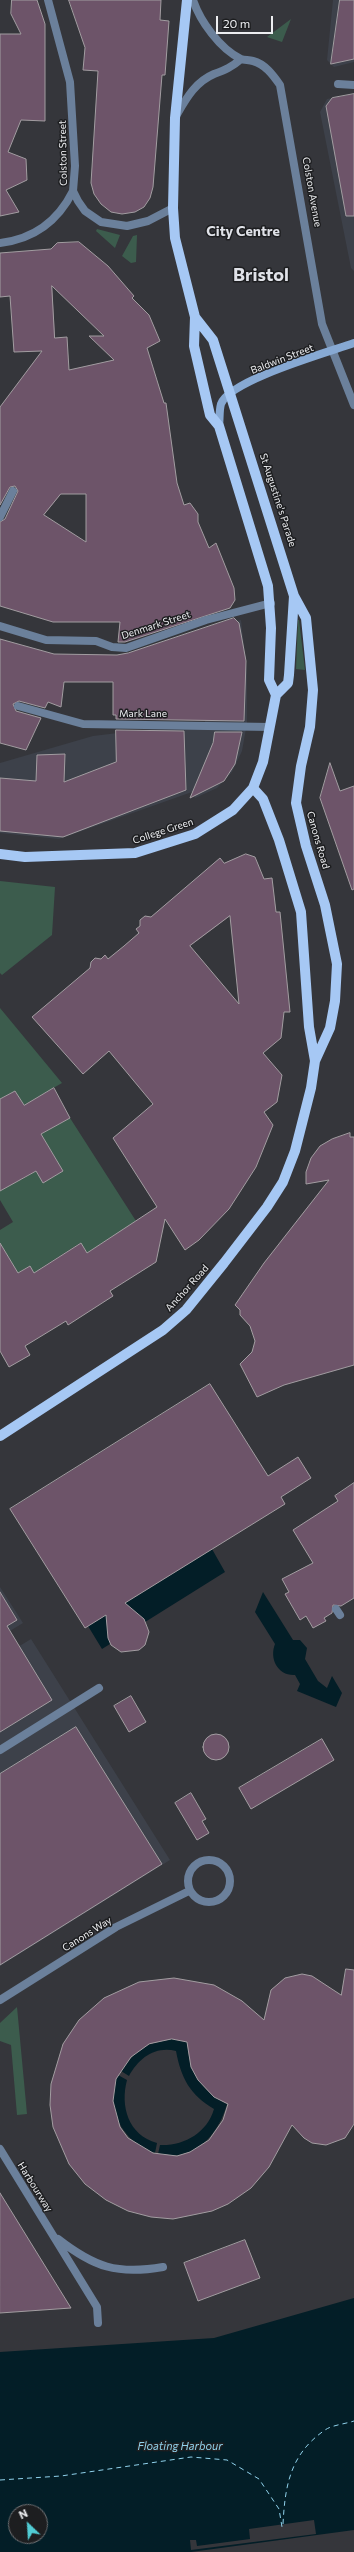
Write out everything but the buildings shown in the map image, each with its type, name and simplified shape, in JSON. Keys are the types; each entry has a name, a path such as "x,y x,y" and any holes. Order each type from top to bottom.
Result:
{"main road":[{"path":"173,208 175,118 187,0"},
{"name":"St Augustine's Parade","path":"173,208 175,238 195,317 194,346 210,415 219,426 268,586 270,603 270,680 276,695 270,727"},
{"name":"St Augustine's Parade","path":"195,317 214,340 294,596 288,683 276,695"},
{"name":"Baldwin Street","path":"230,392 270,372 354,343"},
{"path":"219,426 221,404 230,392"},
{"name":"Canons Road","path":"294,596 306,618 313,690 310,727 301,766 296,803 306,846 325,905 336,964 335,1000 330,1028 315,1061 311,1088"},
{"name":"College Green","path":"0,854 48,857 135,853 173,843 207,828 233,810 253,788 264,762 270,727"},
{"path":"253,788 263,799 279,840 301,912 309,1027 315,1061"},
{"name":"Anchor Road","path":"0,1436 163,1330 186,1310 267,1207 283,1182 295,1150 311,1088"}],"street":[{"name":"Colston Street","path":"48,0 70,82 75,166 73,190 86,211 107,224 134,226 173,208"},
{"name":"Colston Avenue","path":"193,0 197,14 206,28 241,59 252,60 266,68 280,85 322,324 331,351 354,405"},
{"path":"175,118 190,92 214,74 228,70 241,59"},
{"path":"338,84 354,85"},
{"path":"0,243 22,239 41,230 60,214 73,190"},
{"path":"0,518 3,500 13,491"},
{"name":"Denmark Street","path":"0,626 46,640 96,641 112,646 126,648 206,620 270,603"},
{"name":"Mark Lane","path":"18,706 83,724 270,727"},
{"path":"0,1750 99,1688"},
{"path":"213,1860 228,1871 230,1886 220,1900 205,1903 198,1900 189,1891 188,1876 198,1862 213,1860"},
{"name":"Canons Way","path":"0,2000 116,1927 189,1891"},
{"name":"Harbourway","path":"0,2148 97,2307 98,2323"},
{"name":"Harbourway","path":"54,2236 84,2258 98,2265 126,2270 163,2267"}],"shaded area":[{"path":"333,0 354,0 354,62 334,67 327,60"},
{"path":"354,94 354,271 351,268 320,112 327,99"},
{"path":"241,620 247,672 247,723 242,751 232,772 217,788 195,798 192,792 59,839 0,833 0,763 93,736 184,725 205,726 206,627"},
{"path":"0,1587 23,1623 0,1637"},
{"path":"31,1639 170,1860 0,1966 0,1658"}],"green space":[{"path":"291,19 282,42 267,37"},
{"path":"97,229 120,235 115,248 96,231"},
{"path":"137,235 136,262 131,263 122,256 133,236"},
{"path":"299,620 305,670 296,669"},
{"path":"0,881 55,887 52,935 2,975 0,973"},
{"path":"0,1008 62,1083 24,1105 15,1091 0,1099"},
{"path":"70,1118 136,1221 87,1253 80,1243 41,1268 44,1274 37,1278 29,1266 15,1275 9,1257 3,1256 0,1251 0,1230 13,1222 0,1200 0,1177 14,1169 21,1180 36,1171 43,1183 63,1171 41,1134"},
{"path":"17,2007 27,2114 17,2115 11,2045 0,2041 0,2023"}],"water":[{"path":"212,1549 225,1572 102,1649 88,1626"},
{"path":"263,1592 293,1640 300,1640 307,1648 305,1659 318,1681 327,1688 332,1676 342,1693 336,1707 297,1691 300,1684 295,1675 284,1673 276,1666 273,1655 275,1644 255,1612"},
{"path":"172,2039 187,2042 190,2062 198,2079 210,2093 227,2104 223,2116 211,2136 203,2144 183,2154 171,2155 158,2154 160,2145 178,2143 193,2136 206,2125 214,2109 199,2098 188,2085 178,2061 176,2051 161,2050 148,2055 138,2064 129,2076 121,2071 131,2058 142,2049 156,2042"},
{"path":"118,2075 127,2080 125,2100 128,2118 139,2133 147,2139 157,2143 155,2153 134,2141 125,2132 119,2122 113,2099 114,2087"},
{"name":"Floating Harbour","path":"354,2298 354,2530 191,2552 0,2552 0,2352 214,2338"}],"pier":[{"path":"314,2520 316,2534 191,2550 190,2540 196,2540 197,2546 250,2539 249,2529"}],"ferry route":[{"path":"283,2524 285,2497 288,2484 297,2460 304,2449 313,2439 328,2428 354,2421"},
{"path":"0,2480 61,2476 191,2457 227,2460 259,2479 279,2509 282,2527"}],"district":[{"name":"City Centre","path":"243,231"},
{"name":"Bristol","path":"261,275"}]}
